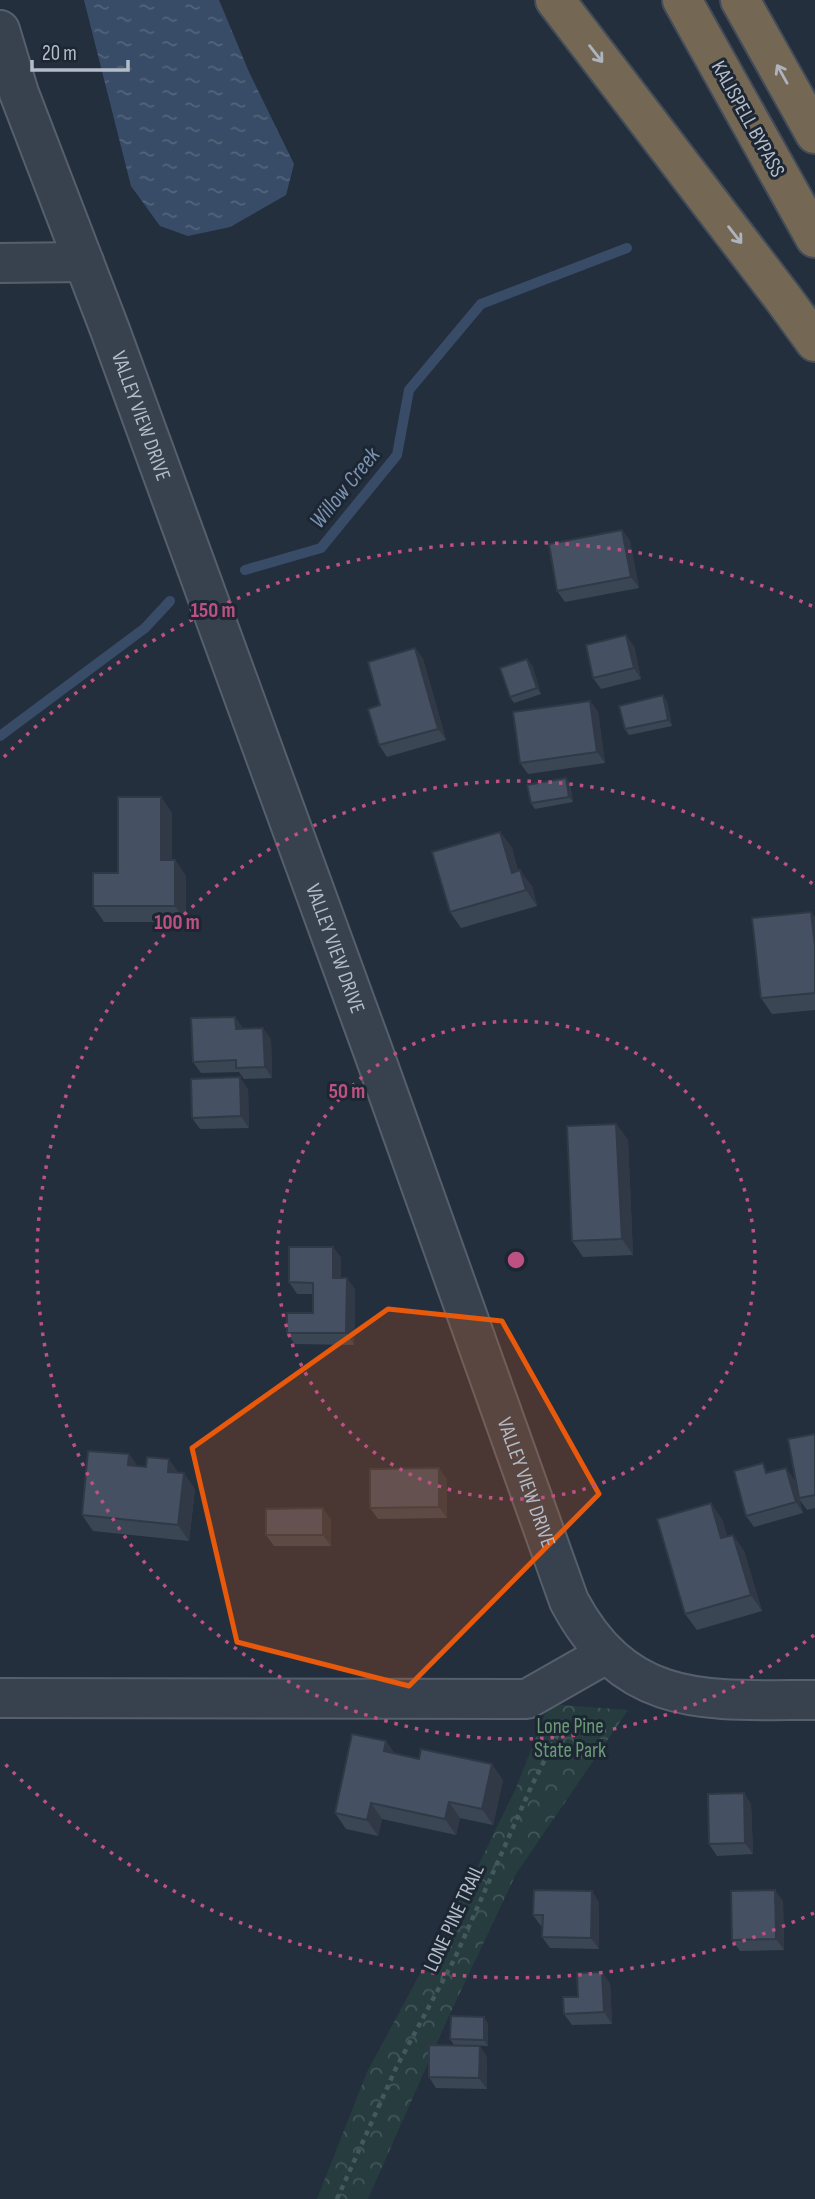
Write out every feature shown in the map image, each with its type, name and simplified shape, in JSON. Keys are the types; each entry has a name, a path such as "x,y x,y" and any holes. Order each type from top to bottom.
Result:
{"highway":[{"path":"555,0 815,342"},
{"name":"KALISPELL BYPASS","path":"682,0 815,238"},
{"path":"740,0 815,134"}],"street":[{"name":"VALLEY VIEW DRIVE","path":"0,30 19,93 84,262 420,1181 569,1601 582,1627 606,1654 622,1669 648,1683 678,1693 745,1701 815,1700"},
{"path":"0,263 84,262"},
{"path":"0,1698 527,1699 606,1654"}],"path":[{"name":"LONE PINE TRAIL","path":"337,2199 396,2068 454,1960 532,1785 568,1712"}],"highlighted area":[{"path":"388,1309 502,1321 599,1494 409,1686 237,1642 192,1448"}],"green space":[{"name":"Lone Pine State Park","path":"549,1704 628,1710 516,1874 448,2018 368,2199 317,2199 367,2072 478,1866 516,1788"}],"water":[{"path":"84,0 219,0 249,72 294,164 286,195 230,227 188,236 160,226 131,186"}],"building":[{"path":"622,530 631,577 557,591 549,544"},
{"path":"626,635 634,668 593,678 586,645"},
{"path":"415,648 438,729 379,745 368,709 380,705 368,662"},
{"path":"527,659 537,688 510,697 500,668"},
{"path":"663,695 668,720 625,729 619,706"},
{"path":"590,701 597,752 520,763 513,712"},
{"path":"566,778 569,797 531,803 527,785"},
{"path":"118,797 161,797 161,860 175,860 175,906 93,906 93,873 118,873"},
{"path":"500,832 512,873 520,870 526,890 450,912 432,852"},
{"path":"811,912 815,947 815,993 761,998 752,918"},
{"path":"235,1017 236,1029 263,1028 265,1067 236,1068 236,1060 193,1062 191,1018"},
{"path":"240,1077 241,1116 192,1118 191,1079"},
{"path":"616,1124 622,1239 572,1241 567,1126"},
{"path":"289,1247 333,1247 333,1278 347,1278 346,1333 287,1333 287,1313 313,1313 313,1283 289,1282"},
{"path":"815,1434 815,1495 799,1498 788,1439"},
{"path":"88,1451 129,1454 128,1465 146,1467 147,1457 169,1459 168,1472 184,1473 178,1525 82,1515"},
{"path":"763,1463 766,1473 786,1468 796,1502 746,1516 734,1471"},
{"path":"439,1468 439,1507 370,1508 370,1469"},
{"path":"711,1503 721,1538 733,1535 751,1595 685,1614 657,1519"},
{"path":"323,1508 323,1535 266,1535 266,1509"},
{"path":"352,1734 386,1741 384,1751 419,1759 421,1749 492,1764 482,1809 449,1802 445,1819 371,1803 367,1820 335,1813"},
{"path":"744,1793 745,1843 709,1844 708,1794"},
{"path":"534,1890 592,1891 591,1938 542,1937 543,1915 533,1915"},
{"path":"775,1890 776,1939 732,1940 731,1891"},
{"path":"602,1972 604,2012 564,2014 563,1997 578,1997 577,1973"},
{"path":"451,2016 484,2017 484,2040 450,2039"},
{"path":"429,2045 480,2046 479,2078 429,2077"}],"waterway":[{"name":"Willow Creek","path":"245,570 321,548 397,455 409,390 481,304 627,248"},
{"name":"Willow Creek","path":"0,736 145,628 170,601"}]}
